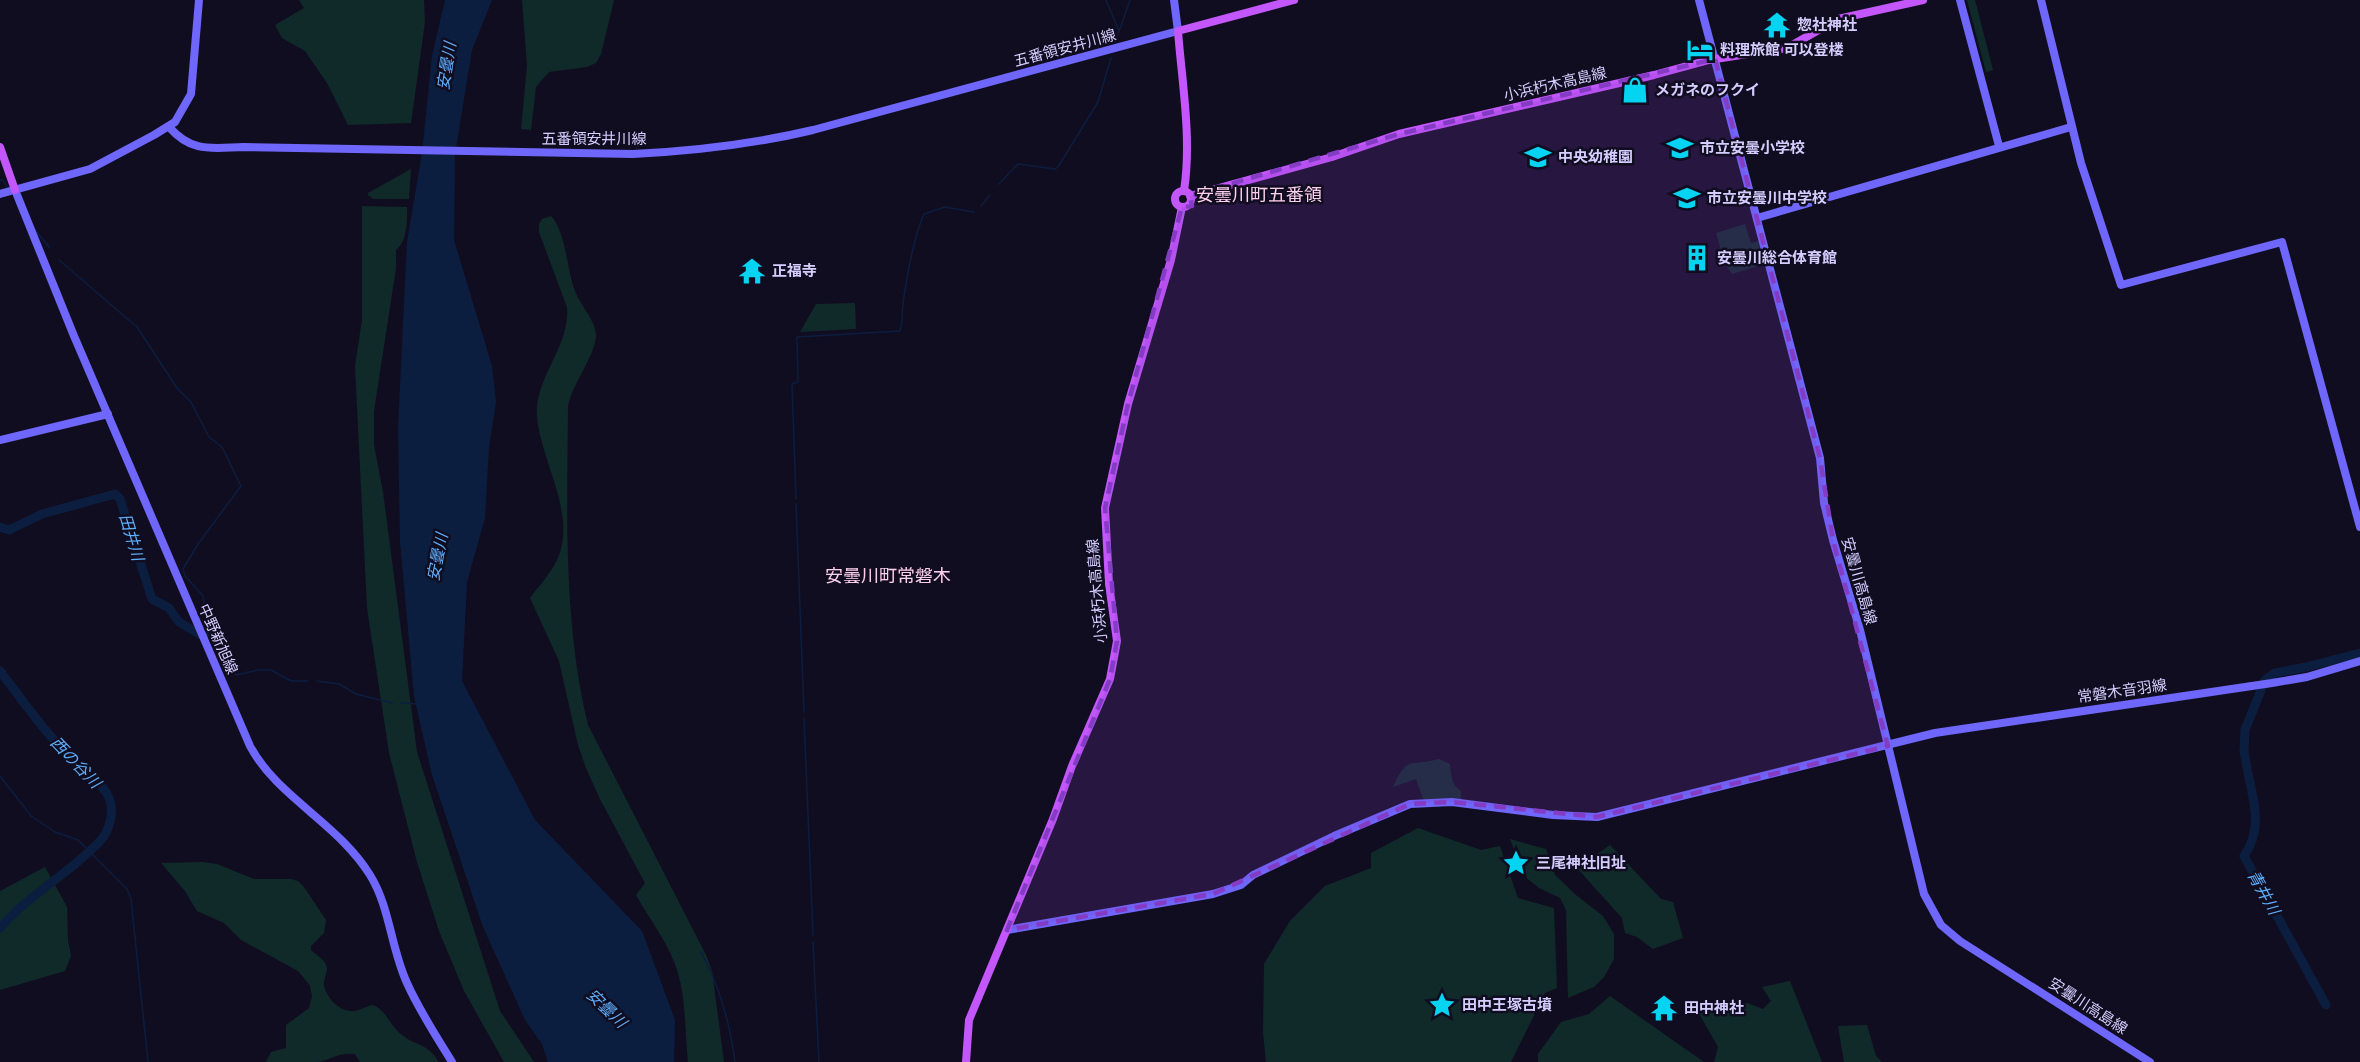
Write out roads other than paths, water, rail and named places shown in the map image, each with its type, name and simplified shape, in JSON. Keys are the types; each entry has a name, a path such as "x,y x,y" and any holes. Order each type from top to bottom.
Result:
{"main road":[{"path":"0,194 90,169 169,127 182,113 191,94 200,0"},
{"path":"1174,0 1178,31 1294,0"},
{"name":"安曇川高島線","path":"1699,0 1820,458 1824,503 1860,630 1919,880 1932,913 1941,925 1960,940 2150,1062"},
{"name":"小浜朽木高島線","path":"1182,207 1176,203 1177,193 1187,194 1324,159 1399,134 1715,59 1787,48 1838,19 1923,0"},
{"path":"1960,0 1999,146"},
{"path":"2041,0 2071,127 2121,285 2282,242 2360,527"},
{"name":"五番領安井川線","path":"169,127 180,139 192,146 206,148 624,153 696,151 787,137 1178,31"},
{"name":"小浜朽木高島線","path":"1178,31 1189,204 1182,207"},
{"path":"1757,218 2071,127"},
{"path":"0,147 15,190"},
{"name":"中野新旭線","path":"15,190 250,746 262,765 351,847 371,876 380,894 406,982 452,1062"},
{"name":"小浜朽木高島線","path":"966,1062 969,1020 1053,819 1072,766 1110,679 1117,641 1109,584 1105,508 1128,404 1171,260 1182,207"},
{"path":"0,440 108,414"},
{"name":"常磐木音羽線","path":"1007,930 1213,894 1241,885 1254,875 1334,836 1410,804 1452,802 1553,815 1597,817 1935,733 2256,686 2307,677 2360,661"}],"water":[{"name":"安曇川","path":"445,0 492,0 472,50 455,154 454,240 492,366 496,402 489,447 485,518 467,582 462,681 535,820 642,931 675,1020 674,1062 548,1062 542,1044 525,1020 483,927 432,775 414,696 400,541 398,428 407,242 422,153 432,56"}],"waterway":[{"path":"1106,0 1119,31"},
{"path":"1116,40 1130,0"},
{"path":"999,184 1018,164 1055,169 1058,167 1098,102 1111,58"},
{"path":"0,180 3,180 7,187"},
{"path":"981,206 990,195"},
{"path":"796,499 792,384 798,382 797,337 900,331 911,257 924,214 945,207 974,212"},
{"path":"35,230 49,247"},
{"path":"59,260 137,327 177,388 191,402 209,437 222,447 241,486 198,544 183,569 185,576 203,596 209,632 225,668 236,675 258,670 271,670 291,681 308,681"},
{"name":"田井川","path":"0,527 9,530 42,514 115,494 120,499 152,599 169,608 179,622 199,634 207,635"},
{"path":"796,504 804,712"},
{"name":"青井川","path":"2247,768 2244,751 2245,730 2265,680 2275,673 2360,653"},
{"name":"西の谷川","path":"0,671 29,710 71,759 106,792 111,811 108,827 101,840 77,863 11,916 0,928"},
{"path":"317,681 339,684 356,694 392,703"},
{"path":"401,703 418,704"},
{"path":"804,718 813,935"},
{"name":"青井川","path":"2248,773 2255,826 2250,846 2244,856 2326,1005"},
{"path":"0,776 31,816 55,832 78,840 127,889 131,899 148,1062"},
{"path":"813,942 819,1062"},
{"path":"701,952 714,978 723,1005 735,1062"}],"place":[{"name":"惣社神社","path":"1777,25"},
{"name":"料理旅館 可以登楼","path":"1700,50"},
{"name":"メガネのフクイ","path":"1635,90"},
{"name":"市立安曇小学校","path":"1680,148"},
{"name":"中央幼稚園","path":"1538,157"},
{"name":"市立安曇川中学校","path":"1687,198"},
{"name":"安曇川総合体育館","path":"1697,258"},
{"name":"正福寺","path":"752,271"},
{"name":"三尾神社旧址","path":"1516,863"},
{"name":"田中王塚古墳","path":"1442,1005"},
{"name":"田中神社","path":"1664,1008"}],"district":[{"name":"安曇川町五番領","path":"1259,195"},
{"name":"安曇川町常磐木","path":"888,576"}]}
